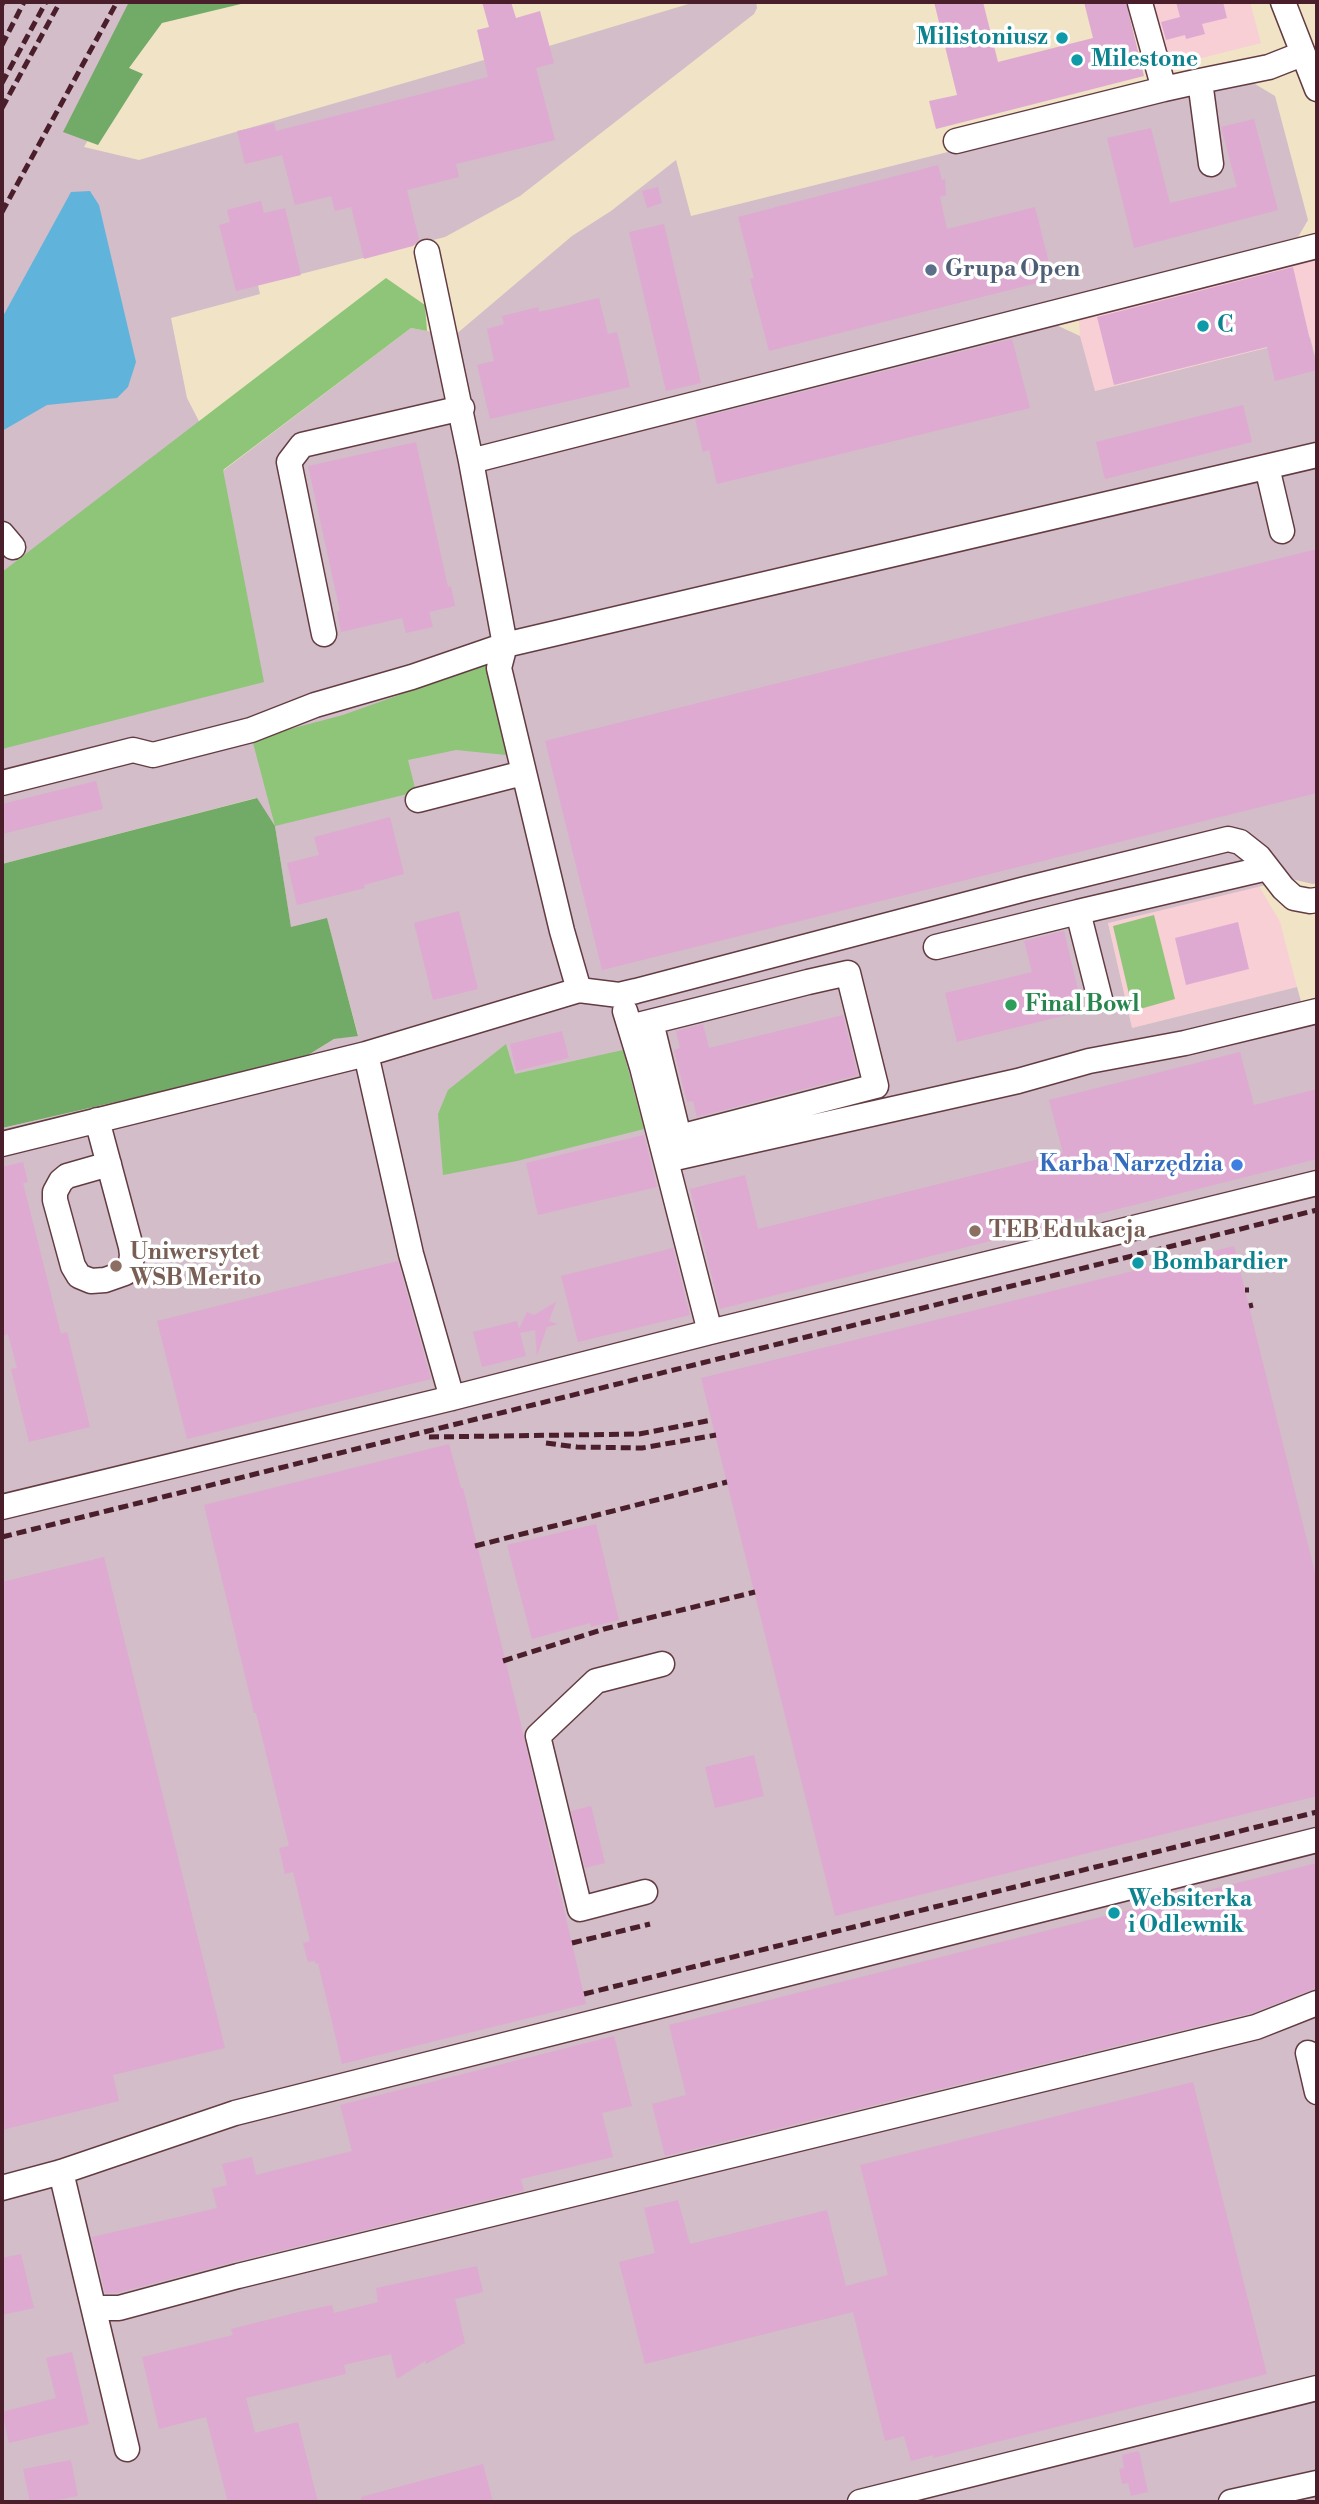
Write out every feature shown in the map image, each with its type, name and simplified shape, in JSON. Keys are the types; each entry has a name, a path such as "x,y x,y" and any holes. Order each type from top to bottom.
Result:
{"street":[{"path":"1283,2 1317,89"},
{"path":"1139,3 1164,89"},
{"path":"956,141 979,128 1269,67 1302,54"},
{"path":"1200,81 1211,164"},
{"path":"471,461 1317,246"},
{"path":"427,252 461,408 505,645 499,668 579,990"},
{"path":"324,634 289,462 302,445 461,408"},
{"path":"2,783 133,750 153,755 251,730 315,705 412,677 505,645 1317,455"},
{"path":"1267,467 1282,531"},
{"path":"418,800 523,773"},
{"path":"2,1144 366,1054 579,990 619,995 1217,841 1228,839 1240,842 1259,857 1294,898 1317,900"},
{"path":"936,947 1267,868"},
{"path":"1078,912 1100,999"},
{"path":"619,995 640,1025 679,1137 876,1086 848,973 640,1025"},
{"path":"666,1160 1018,1081 1089,1061 1185,1043 1317,1011"},
{"path":"640,1025 666,1160 709,1332"},
{"path":"366,1054 411,1254 452,1398"},
{"path":"97,1120 109,1164 132,1255 125,1273 91,1281 79,1276 73,1266 55,1192 67,1176 109,1164"},
{"path":"2,1507 1317,1183"},
{"path":"645,1892 580,1909 538,1736 596,1681 662,1664"},
{"path":"2,2188 61,2172 235,2113 1317,1840"},
{"path":"94,2308 119,2308 238,2276 1256,2027 1317,2003"},
{"path":"1308,2053 1317,2092"},
{"path":"61,2172 127,2449"},
{"path":"860,2502 1317,2388"},
{"path":"1231,2502 1317,2483"}],"shaded area":[{"path":"2,2 166,2 84,147 139,160 508,53 529,52 695,2 756,2 754,14 520,196 445,237 258,285 260,294 171,318 187,398 224,470 411,328 454,336 572,236 611,211 676,160 691,216 1245,78 1275,96 1308,220 1298,237 737,384 1054,324 1080,336 1095,391 1310,337 1317,363 1317,883 1291,879 1108,923 1132,1028 1297,987 1302,1005 1317,1001 1317,2502 2,2502 2,1128 300,1060 334,1039 358,1035 327,919 291,928 275,826 256,798 2,864"},
{"path":"1149,2 1250,2 1261,43 1166,67"},
{"name":"C","path":"1317,259 1317,363 1310,337 1094,391 1080,336 1079,319"},
{"path":"1259,886 1280,922 1297,987 1132,1028 1108,922"}],"green space":[{"path":"129,2 245,3 162,23 129,68 143,74 98,145 63,132"},
{"path":"386,278 425,305 427,331 411,328 223,470 264,682 2,749 2,572"},
{"path":"486,664 506,755 456,750 408,760 416,792 275,826 252,739 343,715"},
{"path":"257,798 275,826 291,927 327,918 358,1036 334,1039 300,1060 2,1128 2,864"},
{"path":"1154,915 1175,999 1133,1011 1113,926"},
{"path":"506,1044 515,1074 623,1050 644,1129 517,1161 443,1175 438,1114 448,1090"}],"water":[{"path":"90,191 99,205 136,362 128,387 117,398 47,405 2,431 2,318 71,192"}],"building":[{"path":"482,2 511,2 516,18 540,11 554,63 536,68 555,140 456,164 459,177 407,190 419,240 413,246 364,259 351,207 335,211 331,196 295,205 282,155 245,164 237,131 274,123 276,131 488,77 477,30 489,27"},
{"name":"Milestone","path":"934,2 983,2 998,62 1093,38 1084,2 1126,2 1144,76 936,129 929,101 957,95"},
{"path":"1176,2 1223,2 1227,18 1202,24 1205,34 1166,40 1161,22 1180,17"},
{"path":"1254,119 1278,210 1134,248 1107,138 1151,128 1170,203 1237,187 1221,127"},
{"path":"938,165 942,180 945,179 946,195 940,197 947,229 1035,207 1053,279 769,351 750,279 754,278 738,217"},
{"path":"658,187 662,203 647,208 642,191"},
{"path":"261,201 264,213 285,208 301,275 236,291 219,225 230,222 227,210"},
{"path":"664,224 701,383 666,391 629,232"},
{"name":"C","path":"1293,267 1317,370 1275,381 1267,347 1114,385 1097,317"},
{"path":"599,298 608,334 617,332 630,387 490,419 477,365 494,361 487,329 504,324 502,316 538,307 539,312"},
{"path":"1012,339 1030,408 717,484 709,450 703,452 695,419"},
{"path":"1243,405 1252,442 1105,479 1096,442"},
{"path":"416,442 448,587 451,586 455,606 429,612 433,627 406,633 402,618 341,632 337,612 340,611 308,466"},
{"path":"1317,549 1317,793 602,970 545,741"},
{"path":"96,781 103,809 2,834 2,804"},
{"path":"390,817 404,874 364,885 365,888 297,905 287,863 319,855 314,837"},
{"path":"459,911 478,989 433,1000 414,923"},
{"path":"1238,922 1249,969 1186,985 1175,938"},
{"path":"1064,931 1083,1011 957,1042 945,993 1032,972 1024,941"},
{"path":"843,1015 858,1075 697,1117 693,1101 687,1102 674,1050 680,1048 676,1031 703,1024 709,1048"},
{"path":"562,1031 569,1058 516,1071 510,1044"},
{"path":"1240,1052 1254,1105 1317,1089 1317,1159 720,1309 690,1189 745,1175 758,1229 1063,1153 1049,1100"},
{"path":"644,1135 657,1187 538,1215 526,1163"},
{"path":"23,1162 28,1182 23,1183 61,1334 67,1332 90,1427 29,1442 11,1369 17,1368 8,1334 2,1336 2,1167"},
{"path":"1234,1246 1317,1581 1317,1796 835,1916 701,1378"},
{"path":"673,1248 690,1315 578,1342 561,1276"},
{"path":"398,1261 431,1379 187,1439 157,1321"},
{"path":"556,1302 549,1321 558,1324 547,1327 537,1356 535,1330 520,1333 526,1356 482,1367 473,1332 517,1321 519,1329 527,1312 534,1315"},
{"path":"449,1444 463,1488 519,1716 586,2004 342,2064 318,1963 308,1962 303,1943 310,1941 293,1872 285,1874 279,1848 289,1846 204,1505"},
{"path":"596,1524 619,1620 591,1627 590,1623 532,1639 507,1545"},
{"path":"104,1557 225,2048 113,2075 119,2101 2,2130 2,1582"},
{"path":"754,1755 764,1796 715,1808 705,1767"},
{"path":"591,1806 605,1863 585,1868 571,1811"},
{"path":"1317,1863 1317,1988 1252,2013 665,2156 652,2104 686,2095 669,2025"},
{"path":"614,2036 632,2106 602,2113 613,2157 521,2179 524,2191 117,2293 105,2293 92,2237 217,2208 212,2189 227,2185 222,2164 252,2157 256,2175 352,2151 340,2105"},
{"path":"1193,2082 1267,2374 933,2458 933,2455 911,2461 904,2436 885,2441 853,2312 645,2364 619,2262 655,2253 644,2208 678,2200 690,2244 827,2210 846,2286 888,2275 860,2165"},
{"path":"21,2254 34,2308 2,2315 2,2258"},
{"path":"477,2266 483,2292 455,2299 465,2343 426,2364 425,2361 397,2379 391,2354 344,2365 346,2374 246,2398 255,2433 298,2422 318,2502 228,2502 206,2417 159,2429 142,2357 233,2335 231,2329 299,2312 332,2305 334,2313 378,2302 376,2288"},
{"path":"72,2352 89,2424 9,2443 2,2412 56,2398 46,2358"},
{"path":"1139,2451 1148,2492 1131,2496 1128,2483 1122,2484 1119,2469 1124,2468 1122,2455"},
{"path":"71,2460 78,2496 47,2502 30,2502 23,2469"},
{"path":"483,2464 493,2502 361,2502 361,2497"}],"railway":[{"path":"2,45 24,2"},
{"path":"2,83 46,2"},
{"path":"2,108 60,2"},
{"path":"2,212 117,2"},
{"path":"2,1537 1317,1210"},
{"path":"1249,1306 1253,1305"},
{"path":"429,1437 639,1434 712,1420"},
{"path":"546,1443 577,1447 642,1448 716,1435"},
{"path":"475,1546 727,1482"},
{"path":"503,1661 604,1629 755,1592"},
{"path":"584,1994 1317,1812"},
{"path":"572,1943 650,1924"}],"place":[{"name":"Milistoniusz","path":"1062,38"},
{"name":"Milestone","path":"1077,60"},
{"name":"Grupa Open","path":"931,270"},
{"name":"C","path":"1203,326"},
{"name":"Final Bowl","path":"1011,1005"},
{"name":"Karba Narzędzia","path":"1237,1165"},
{"name":"TEB Edukacja","path":"975,1231"},
{"name":"Bombardier","path":"1138,1263"},
{"name":"Uniwersytet WSB Merito","path":"116,1266"},
{"name":"Websiterka i Odlewnik","path":"1114,1913"}]}
